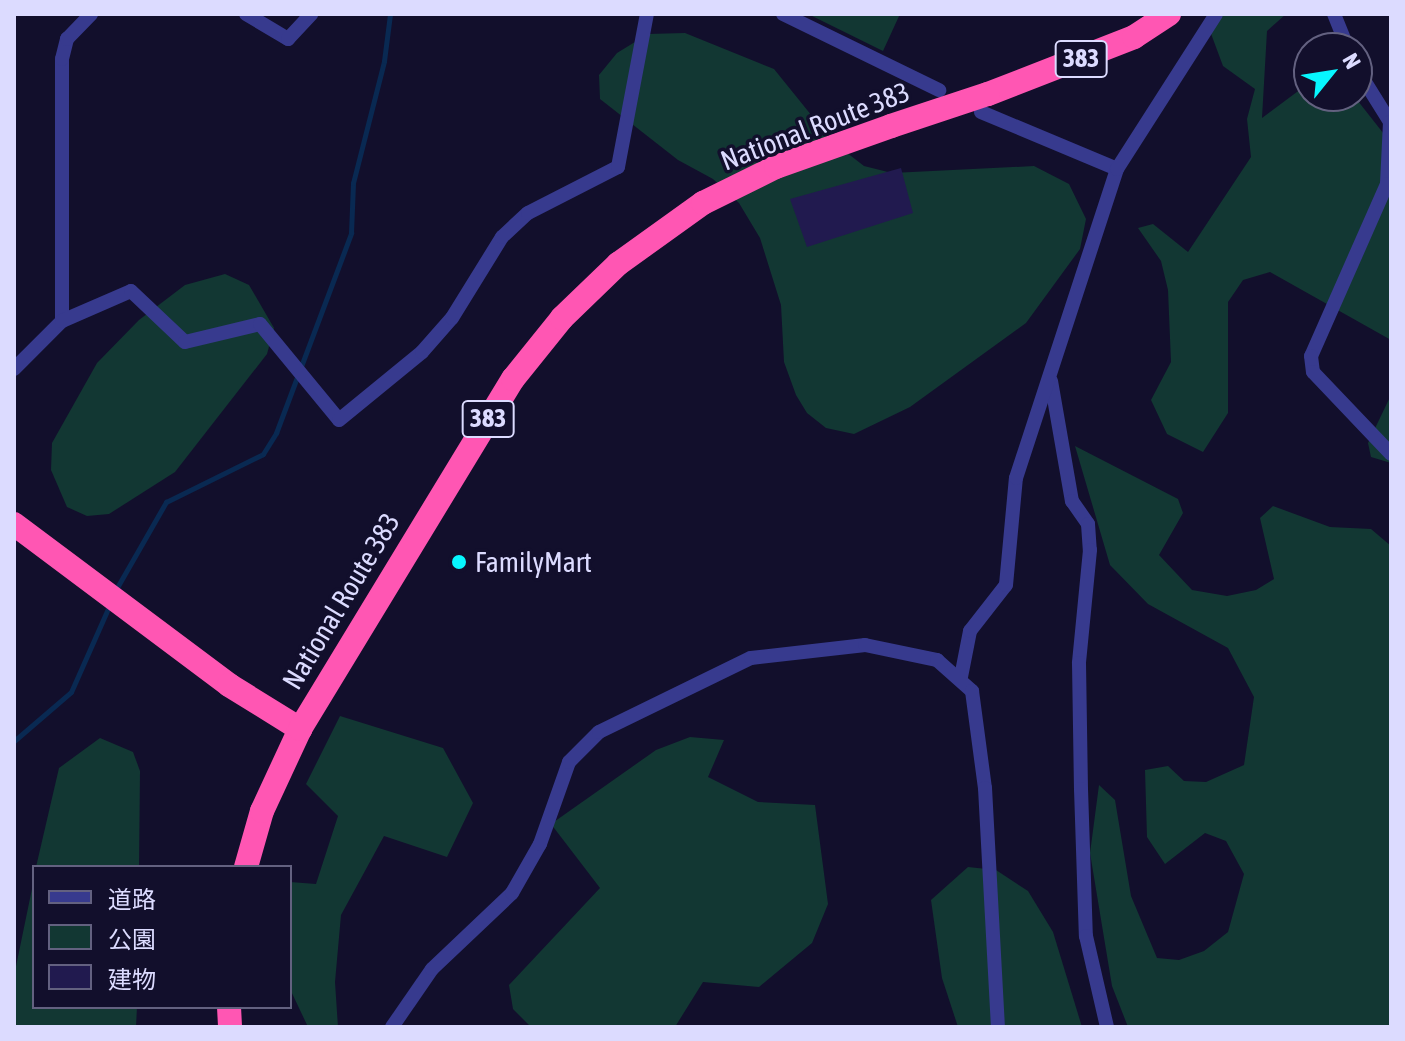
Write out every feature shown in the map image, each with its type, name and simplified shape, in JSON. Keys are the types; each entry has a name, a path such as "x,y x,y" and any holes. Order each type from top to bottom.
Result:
{"highway":[{"name":"National Route 383","path":"247,865 289,724 513,379 562,318 618,264 703,203 776,167 891,126 984,103 1134,37 1169,14"},
{"name":"National Route 383","path":"14,524 289,724"}],"street":[{"path":"62,321 62,59 67,39 91,14"},
{"path":"246,14 288,39 311,14"},
{"path":"14,369 62,321 131,291 185,342 260,324 339,420 432,341 452,318 502,237 528,213 618,167 647,14"},
{"path":"783,14 939,90"},
{"path":"961,677 970,631 1006,585 1016,478 1117,169 1216,14"},
{"path":"1373,95 1390,122 1387,184 1311,356 1313,372 1391,454"},
{"path":"984,103 1117,169"},
{"path":"1050,378 1072,501 1088,524 1090,550 1079,663 1086,936 1107,1027"},
{"path":"392,1027 432,969 512,893 562,792 569,762 599,732 718,670 803,648 865,645 937,660 961,677 972,691 985,788 998,1027"}],"green space":[{"path":"808,14 900,14 883,51"},
{"path":"1221,14 1286,14 1267,31 1262,118 1293,95 1293,112 1367,112 1391,143 1391,340 1270,272 1243,280 1228,302 1228,413 1203,452 1167,434 1151,400 1171,362 1168,290 1161,261 1138,228 1153,224 1188,252 1251,157 1247,119 1255,89 1223,66 1210,31"},
{"path":"685,33 774,69 833,142 864,166 892,173 1034,166 1069,184 1086,219 1080,249 1026,323 910,407 854,434 826,428 807,413 796,395 784,362 781,305 760,238 739,203 713,179 678,160 600,99 599,75 617,53 648,34"},
{"path":"225,274 249,285 274,328 267,354 175,472 109,514 87,516 67,507 51,470 52,443 97,363 139,320 185,285"},
{"path":"1391,395 1391,463 1371,457 1368,443"},
{"path":"1075,446 1178,499 1183,513 1159,555 1192,590 1227,596 1256,590 1274,579 1260,518 1273,506 1330,527 1371,529 1391,546 1391,1027 1128,1027 1112,986 1090,853 1099,785 1115,800 1131,896 1157,958 1179,960 1204,951 1228,932 1244,874 1226,841 1205,833 1165,864 1147,837 1145,770 1168,766 1184,781 1206,782 1244,765 1254,697 1228,648 1148,604 1110,565"},
{"path":"340,716 443,748 473,803 447,857 384,836 341,915 335,982 338,1027 308,1027 292,993 292,882 316,884 338,816 306,784"},
{"path":"690,737 724,740 708,777 758,802 815,805 828,904 812,943 759,987 703,982 675,1027 531,1027 513,1009 509,985 600,888 551,824 656,750"},
{"path":"100,738 133,752 140,771 139,865 36,865 59,768"},
{"path":"968,867 996,870 1028,891 1053,932 1082,1027 958,1027 942,978 931,900"},
{"path":"32,889 32,1009 137,1009 136,1027 14,1027 14,976"}],"building":[{"path":"901,168 913,213 807,247 790,199"}],"waterway":[{"path":"115,591 166,502 263,454 276,433 351,233 353,183 384,61 390,14"},
{"path":"14,741 71,692 110,604"}],"place":[{"name":"FamilyMart","path":"459,562"}]}
